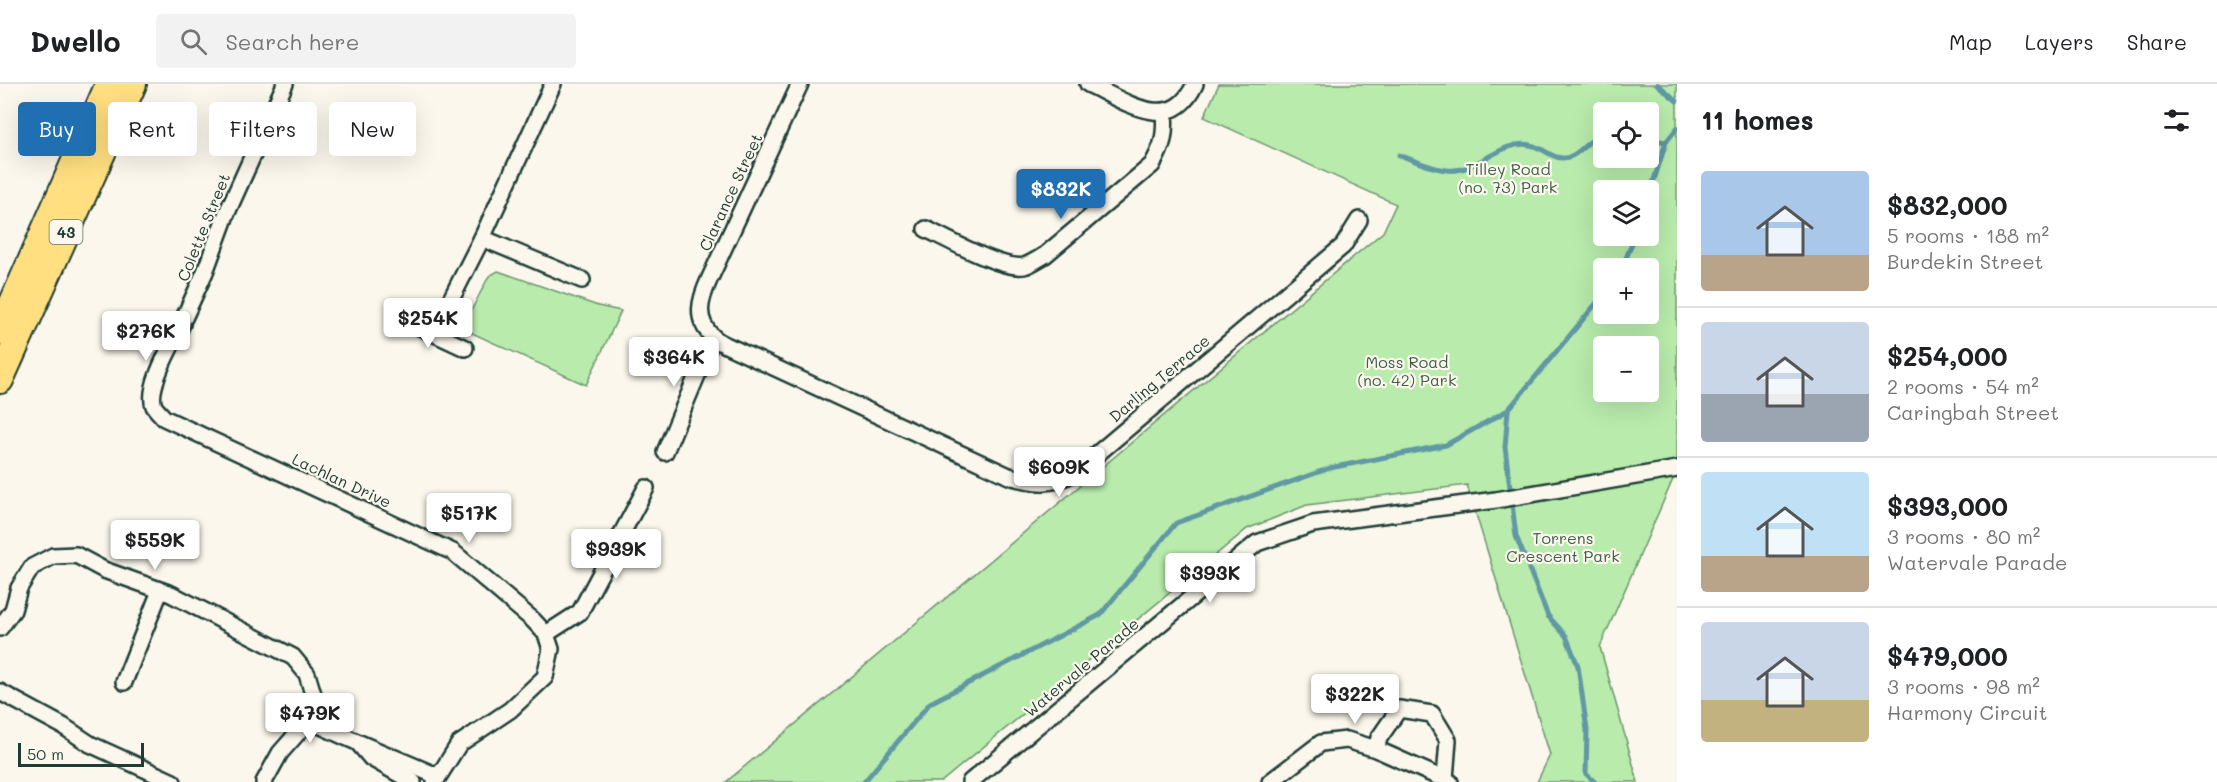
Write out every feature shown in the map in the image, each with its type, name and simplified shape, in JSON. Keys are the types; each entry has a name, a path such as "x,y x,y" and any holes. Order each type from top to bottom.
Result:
{"main road":[{"name":"43","path":"0,332 108,84"},
{"name":"43","path":"0,380 133,84"}],"street":[{"name":"Colette Street","path":"154,406 152,395 154,384 205,272 226,215 285,84"},
{"path":"434,333 482,238 553,84"},
{"name":"Clarance Street","path":"713,337 701,318 701,299 800,84"},
{"path":"1089,84 1155,113 1177,108 1187,98 1195,84"},
{"path":"926,229 995,261 1015,267 1026,266 1045,255 1152,165 1162,147 1165,128 1164,112"},
{"name":"Darling Terrace","path":"713,337 1010,476 1028,481 1060,481 1077,471 1343,246 1359,220"},
{"path":"482,238 582,280"},
{"path":"405,320 465,348"},
{"path":"665,452 713,337"},
{"name":"Lachlan Drive","path":"154,406 164,418 453,552 546,634"},
{"name":"Watervale Parade","path":"970,782 1257,543 1313,524 1490,501 1677,469"},
{"path":"309,720 360,745 377,749 436,779 459,744 510,710 545,677 551,649 546,634 580,612 646,488"},
{"path":"0,628 13,610 19,588 32,567 53,556 76,555 104,570 171,594 293,657 307,674 313,694 309,720 280,753 264,782"},
{"path":"124,682 160,591"},
{"path":"0,692 39,712 98,749 174,782"},
{"path":"1269,782 1321,744 1347,740 1376,749 1448,781 1448,740 1432,714 1399,709 1379,738 1376,749"},
{"path":"360,745 371,758 413,782"}],"green space":[{"name":"Moss Road (no. 42) Park","path":"1219,84 1677,84 1677,470 1600,647 1638,782 1537,782 1550,755 1467,485 1307,505 1247,529 941,782 726,782 1383,232 1396,204 1204,117"},
{"path":"498,271 598,306 621,311 586,385 472,333 460,332 489,276"}],"waterway":[{"path":"1657,84 1677,101"},
{"path":"1654,180 1666,142 1677,128"},
{"path":"1399,155 1435,168 1458,170 1499,151 1519,145 1535,146 1559,158 1569,157 1593,140"},
{"path":"1659,141 1666,142"},
{"path":"1626,258 1631,246"},
{"path":"864,782 930,703 1100,615 1176,523 1330,468 1446,445 1508,410 1593,307"},
{"path":"1508,410 1505,447 1516,536 1548,616 1566,636 1578,666 1587,730 1586,774 1595,782"}],"park label":[{"name":"Tilley Road (no. 73) Park","path":"1508,177"},
{"name":"Torrens Crescent Park","path":"1563,546"}]}
